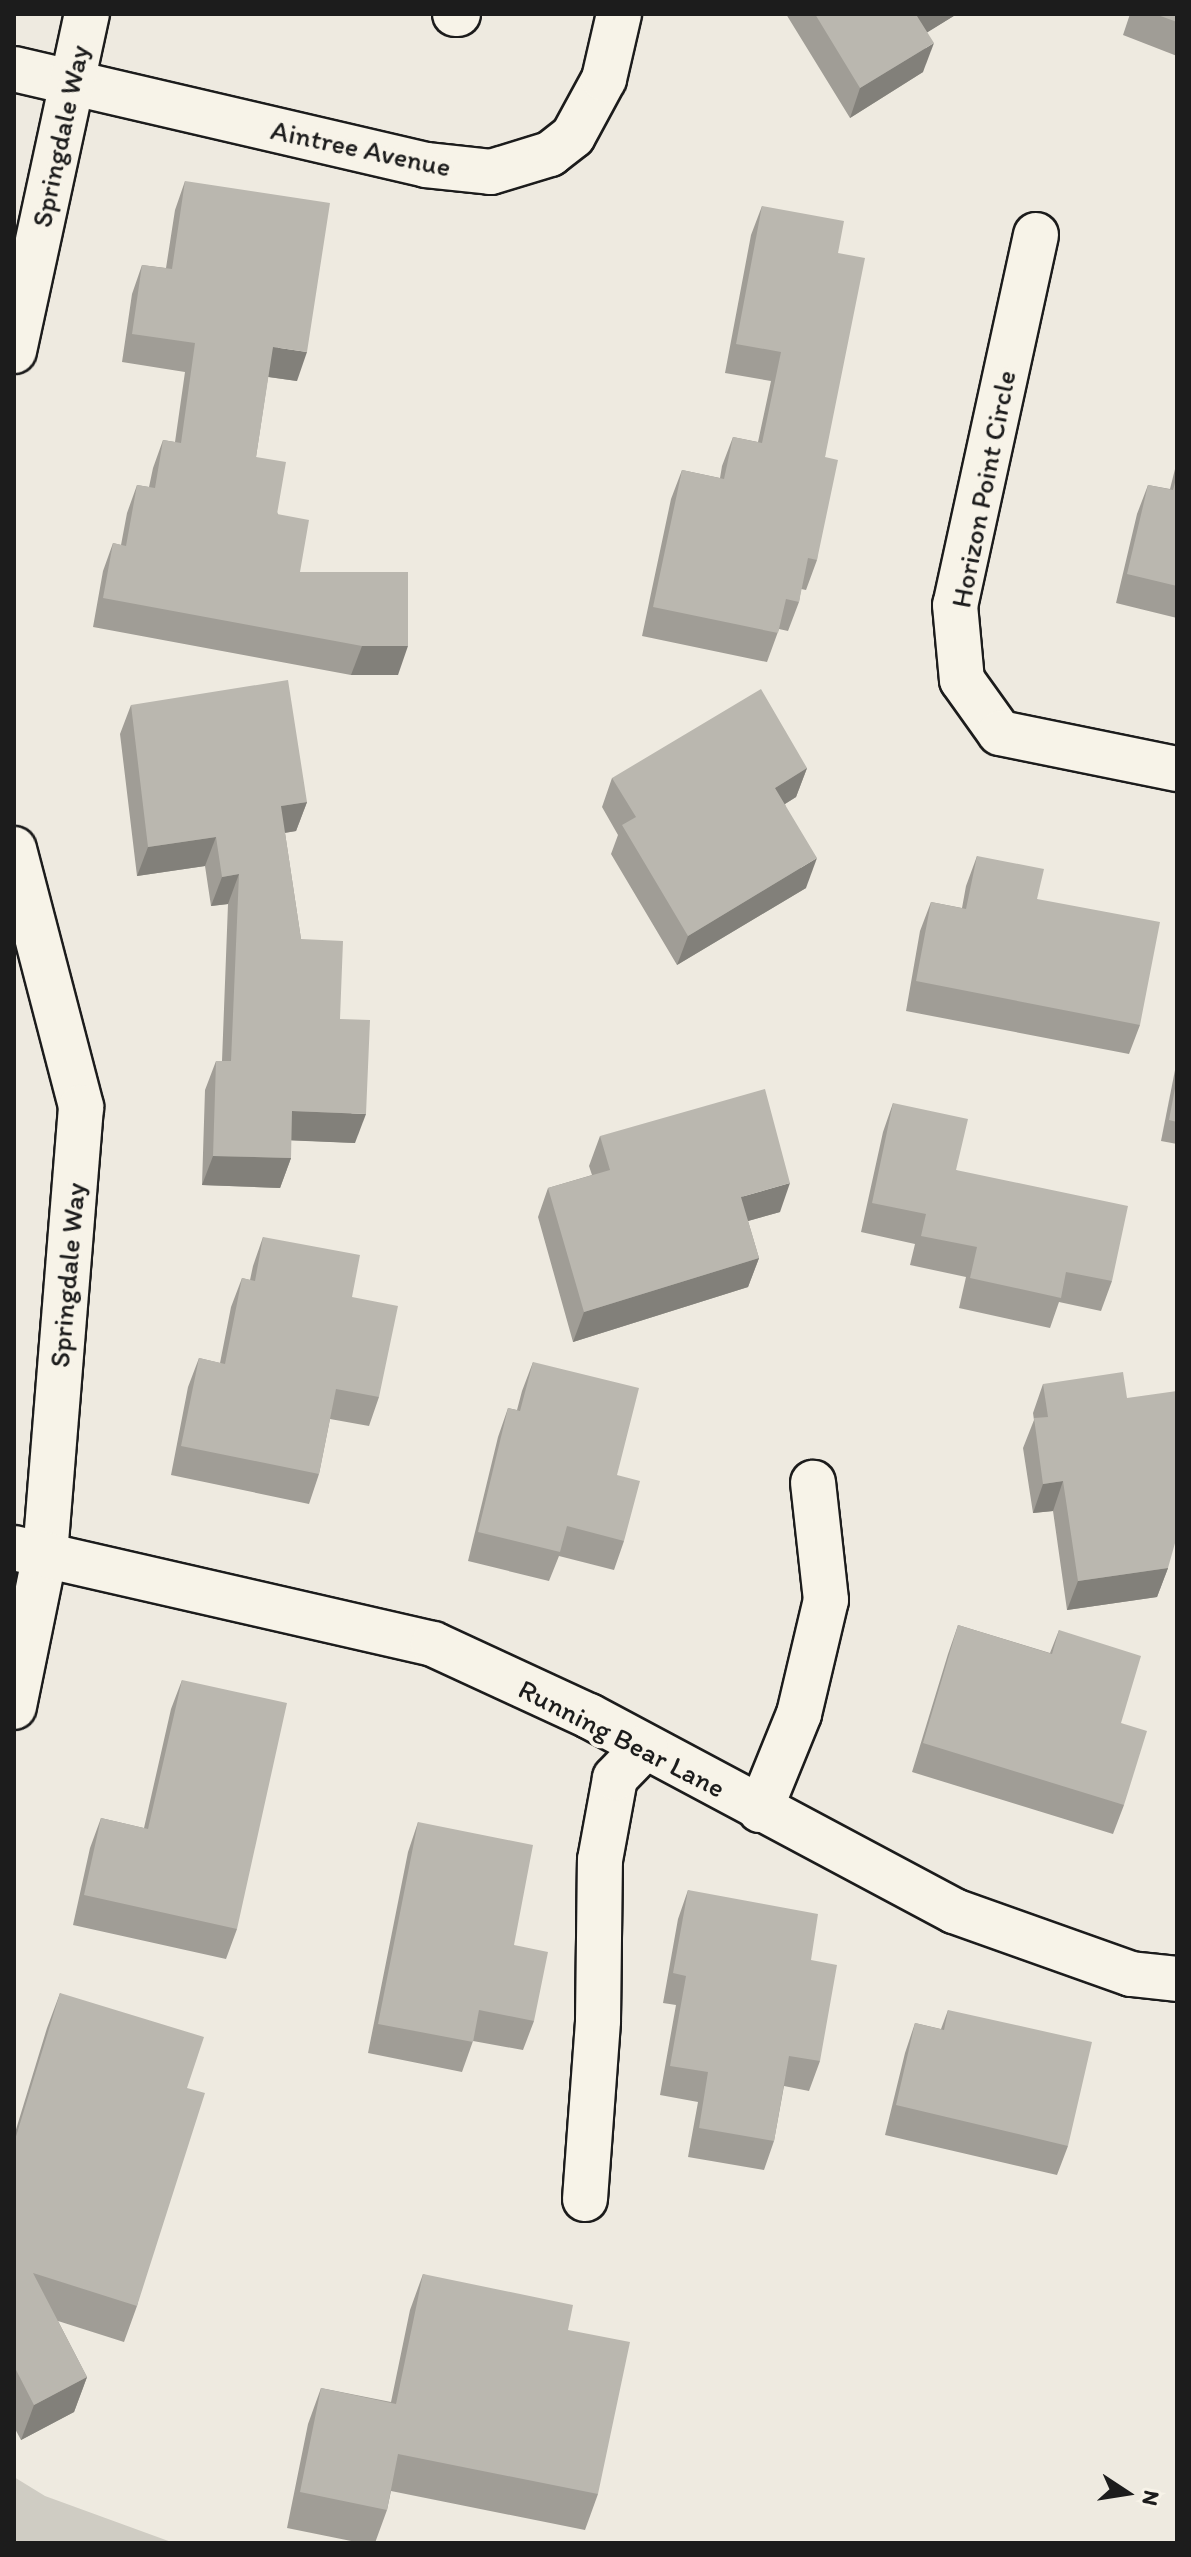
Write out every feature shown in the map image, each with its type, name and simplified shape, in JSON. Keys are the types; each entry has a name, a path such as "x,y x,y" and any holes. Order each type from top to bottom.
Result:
{"street":[{"name":"Springdale Way","path":"14,351 87,14"},
{"name":"Aintree Avenue","path":"14,69 426,165 491,172 550,154 573,136 604,79 619,14"},
{"name":"Horizon Point Circle","path":"1036,235 955,605 962,680 1000,733 1177,769"},
{"name":"Springdale Way","path":"14,1707 29,1551 81,1107 17,869"},
{"path":"760,1810 799,1714 826,1600 813,1483"},
{"name":"Running Bear Lane","path":"29,1551 433,1644 645,1747 954,1911 1131,1974 1177,1979"},
{"path":"585,2199 598,2020 600,1860 615,1778 645,1747"}],"shaded area":[{"path":"14,2477 45,2496 174,2543 14,2543"}],"building":[{"path":"815,14 920,14 917,16 934,43 860,88"},
{"path":"1155,14 1177,14 1177,22"},
{"path":"185,181 330,203 307,352 273,347 256,457 286,462 277,514 309,520 300,572 408,572 408,646 362,646 103,598 113,543 126,546 137,485 155,488 163,440 181,443 195,343 132,334 142,265 172,269"},
{"path":"762,206 844,221 838,253 865,258 825,457 838,460 817,560 808,558 799,602 786,599 778,633 653,607 682,470 724,479 733,437 762,443 781,352 736,344"},
{"path":"1177,475 1177,586 1127,574 1148,485 1173,490"},
{"path":"288,680 307,802 281,806 301,939 343,941 340,1019 370,1020 366,1114 292,1111 291,1158 213,1156 216,1061 231,1061 239,874 222,877 216,837 148,847 131,705"},
{"path":"761,689 807,768 775,788 817,858 688,936 622,825 636,817 612,778"},
{"path":"977,856 1044,869 1037,899 1160,922 1140,1025 916,981 931,902 966,909"},
{"path":"1177,1078 1177,1122 1169,1120"},
{"path":"765,1089 790,1183 741,1197 759,1258 584,1312 548,1188 610,1170 600,1136"},
{"path":"893,1103 968,1119 956,1170 1128,1206 1112,1281 1066,1272 1061,1298 970,1278 977,1247 921,1236 926,1214 872,1203"},
{"path":"263,1237 360,1255 352,1297 398,1306 379,1397 336,1389 319,1474 181,1446 199,1358 225,1364 242,1278 255,1281"},
{"path":"533,1362 639,1388 617,1475 640,1481 624,1541 567,1526 560,1552 478,1532 508,1408 520,1411"},
{"path":"1123,1372 1127,1398 1177,1391 1177,1536 1168,1568 1078,1581 1063,1481 1043,1484 1034,1418 1048,1417 1043,1384"},
{"path":"958,1625 1052,1654 1059,1630 1141,1656 1121,1723 1147,1731 1124,1805 923,1743"},
{"path":"182,1680 287,1703 237,1929 84,1895 101,1818 148,1829"},
{"path":"418,1822 533,1845 514,1945 548,1952 534,2021 479,2010 473,2042 378,2024"},
{"path":"688,1890 818,1914 811,1960 837,1965 820,2061 789,2056 774,2141 699,2128 708,2072 670,2066 686,1976 673,1973"},
{"path":"60,1993 204,2037 187,2088 205,2093 137,2306 33,2273 87,2377 34,2405 14,2366 14,2143"},
{"path":"948,2010 1092,2042 1068,2146 896,2105 915,2023 944,2030"},
{"path":"423,2274 573,2305 568,2330 630,2342 598,2494 398,2454 387,2510 300,2492 321,2388 396,2404"}]}
